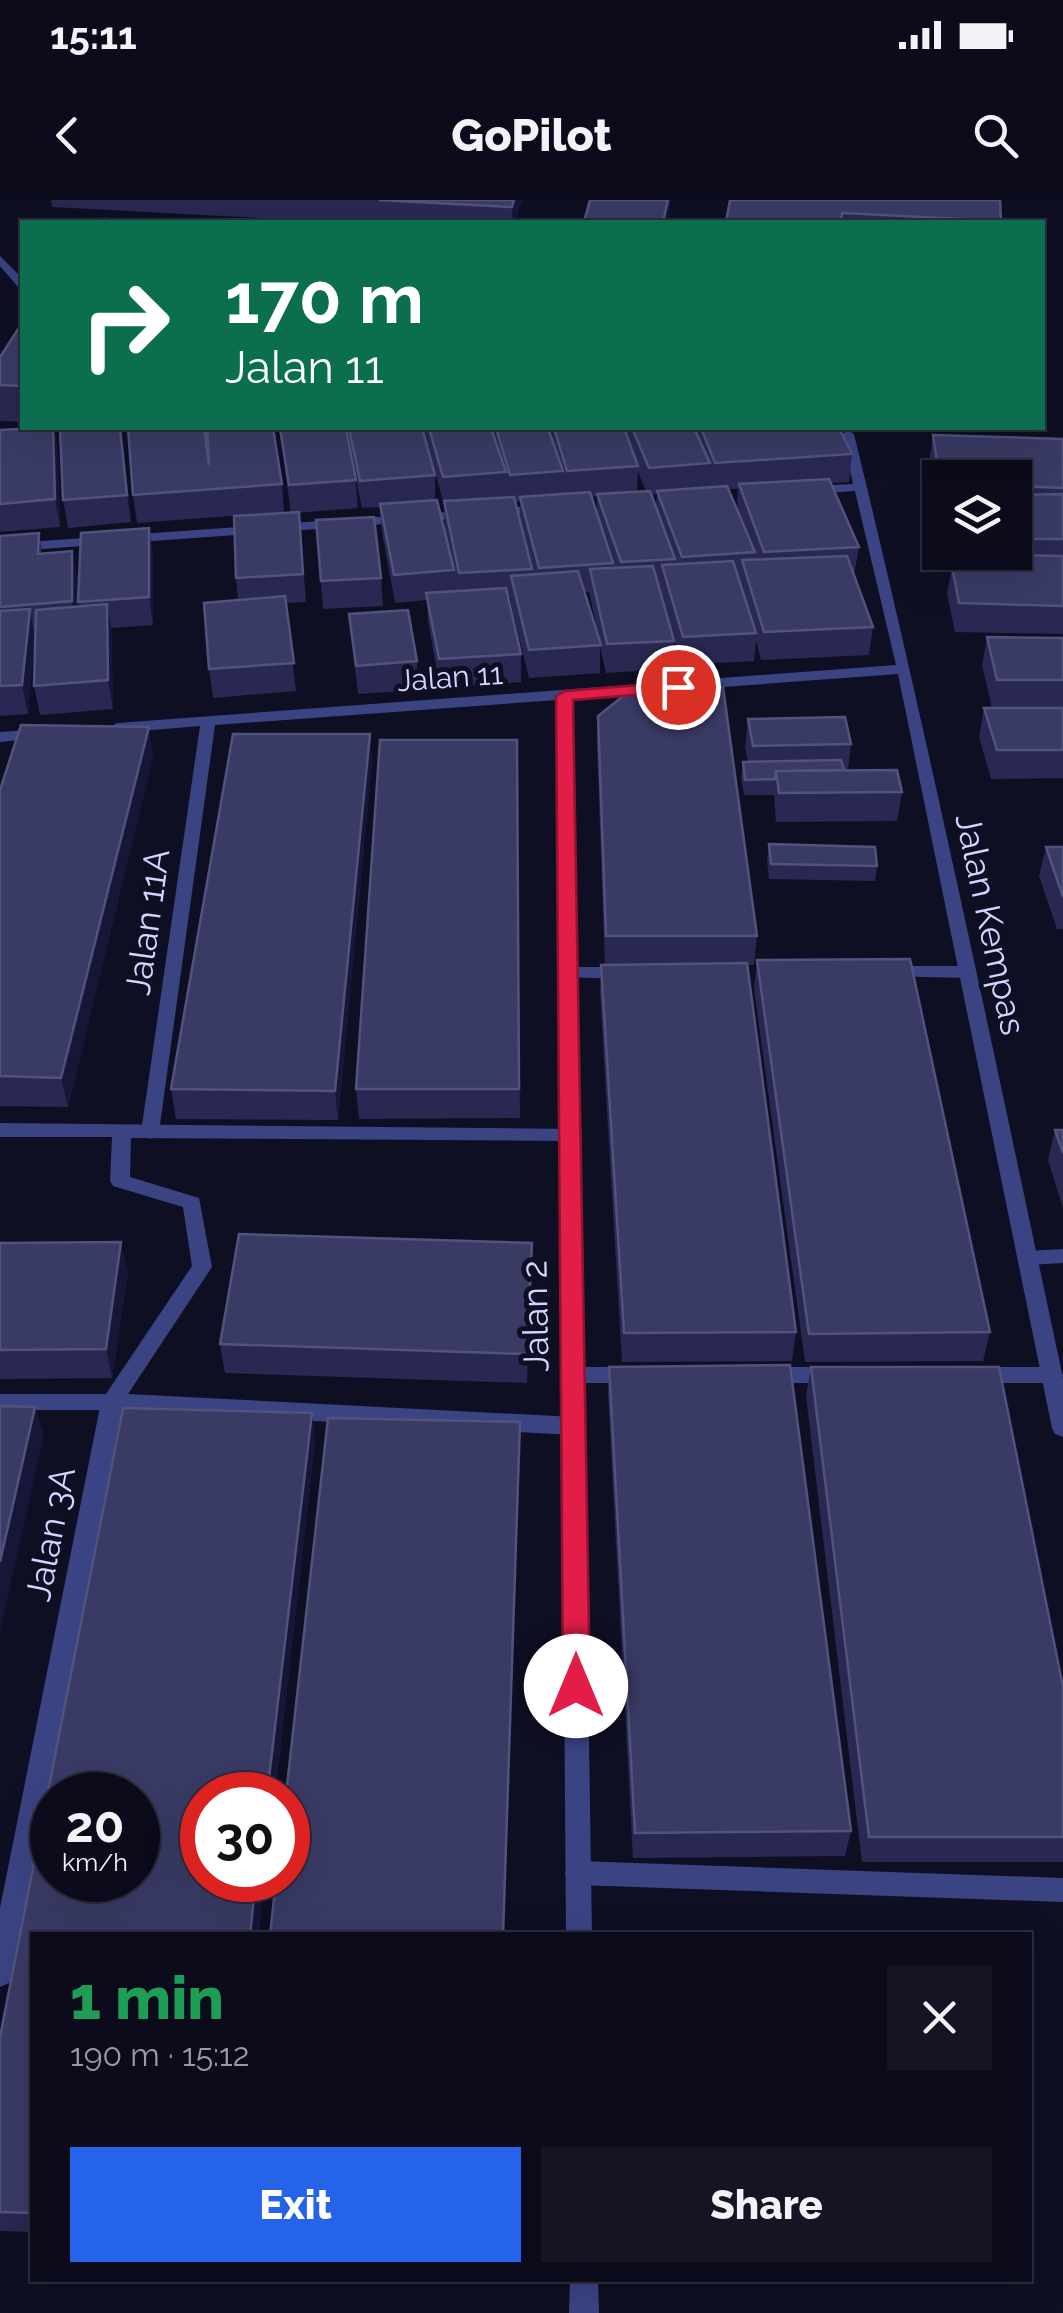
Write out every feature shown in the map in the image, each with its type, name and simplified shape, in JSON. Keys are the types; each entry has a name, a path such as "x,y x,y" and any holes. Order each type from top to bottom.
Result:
{"street":[{"path":"0,260 20,283"},
{"name":"Jalan Kempas","path":"848,434 904,669 1063,1428"},
{"path":"783,492 862,487"},
{"path":"0,548 568,508"},
{"name":"Jalan 11","path":"94,730 904,669"},
{"name":"Jalan 2","path":"565,696 579,1932"},
{"name":"Jalan 11A","path":"150,1132 208,722"},
{"path":"0,737 57,733"},
{"path":"868,972 968,972"},
{"path":"568,973 648,973"},
{"path":"0,1130 570,1134"},
{"path":"112,1402 202,1267 192,1203 120,1180 122,1132"},
{"path":"1028,1258 1063,1256"},
{"path":"573,1375 652,1375"},
{"path":"732,1375 852,1375"},
{"path":"952,1375 1052,1375"},
{"path":"0,1402 112,1402 574,1426"},
{"name":"Jalan 3A","path":"0,1974 112,1402"},
{"path":"578,1872 1063,1890"},
{"path":"584,2282 584,2313"}],"building":[{"path":"379,200 514,200 512,207"},
{"path":"590,200 668,200 663,220 585,220"},
{"path":"730,200 1000,200 1001,220 842,213 841,220 726,220"},
{"path":"20,326 20,386 0,385 0,357"},
{"path":"0,430 53,430 55,499 0,504"},
{"path":"60,430 120,430 127,495 63,500"},
{"path":"128,430 204,430 209,465 207,430 273,430 282,484 133,495"},
{"path":"280,430 346,430 356,480 289,485"},
{"path":"349,430 423,430 435,475 360,481"},
{"path":"430,430 492,430 506,472 443,477"},
{"path":"497,430 549,430 563,471 510,475"},
{"path":"555,430 625,430 638,466 567,471"},
{"path":"633,430 695,430 710,463 649,468"},
{"path":"702,430 840,430 852,454 715,463"},
{"path":"933,435 1063,439 1063,488 1032,487 1032,460 937,460"},
{"path":"829,479 859,547 764,552 739,484"},
{"path":"727,486 755,552 682,557 657,491"},
{"path":"650,491 675,559 621,562 597,494"},
{"path":"590,492 613,563 539,568 520,497"},
{"path":"1063,494 1063,539 1032,539 1032,495"},
{"path":"514,497 532,569 459,573 444,501"},
{"path":"437,500 454,570 394,575 380,504"},
{"path":"299,512 303,574 236,578 234,516"},
{"path":"374,517 381,578 321,581 316,520"},
{"path":"149,528 149,597 78,602 81,533"},
{"path":"39,533 38,554 72,551 72,601 0,607 0,536"},
{"path":"1032,555 1063,556 1063,606 959,603 953,570 1032,570"},
{"path":"847,556 873,627 764,632 742,560"},
{"path":"733,561 756,633 683,637 662,565"},
{"path":"653,566 674,641 607,644 590,569"},
{"path":"578,571 601,645 529,650 511,576"},
{"path":"506,588 521,654 439,659 426,593"},
{"path":"285,596 294,663 209,669 204,603"},
{"path":"107,604 108,680 34,686 36,610"},
{"path":"30,609 22,685 0,686 0,611"},
{"path":"408,610 417,661 356,666 349,614"},
{"path":"987,637 1063,638 1063,680 997,680"},
{"path":"723,687 757,936 606,936 598,716 627,693"},
{"path":"984,708 1063,708 1063,750 997,750"},
{"path":"845,717 851,744 753,746 748,719"},
{"path":"21,725 149,727 61,1078 0,1076 0,790"},
{"path":"233,734 370,734 335,1091 171,1089"},
{"path":"380,740 517,740 519,1089 356,1089"},
{"path":"841,760 844,770 776,771 775,779 745,780 743,762"},
{"path":"897,770 902,792 779,793 776,771"},
{"path":"769,844 875,847 877,866 771,864"},
{"path":"1046,847 1063,847 1063,897"},
{"path":"910,959 990,1332 809,1334 757,960"},
{"path":"747,963 796,1332 624,1333 601,965"},
{"path":"1055,1130 1063,1130 1063,1153"},
{"path":"239,1234 532,1243 527,1354 220,1344"},
{"path":"121,1242 106,1349 0,1350 0,1243"},
{"path":"790,1365 851,1831 635,1833 609,1367"},
{"path":"811,1367 999,1367 1063,1687 1063,1837 869,1837"},
{"path":"0,1406 35,1407 0,1562"},
{"path":"123,1408 312,1413 270,1772 180,1772 180,1902 254,1902 250,1932 30,1932 30,2213 0,2212 0,2037 30,1884 30,1902 160,1902 160,1772 52,1772"},
{"path":"328,1418 520,1422 503,1932 270,1932 274,1902 310,1902 310,1772 289,1772"}],"route":[{"path":"576,1686 565,696 678,687"}]}
